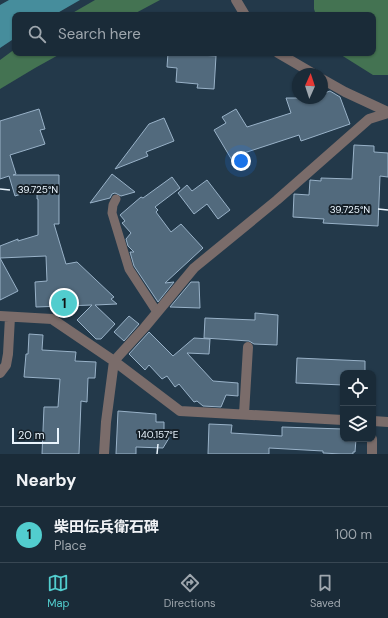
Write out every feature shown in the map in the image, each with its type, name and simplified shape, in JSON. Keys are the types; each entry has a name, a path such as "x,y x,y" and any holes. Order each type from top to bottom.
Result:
{"street":[{"path":"236,0 243,12"},
{"path":"283,56 304,68"},
{"path":"328,82 388,112"},
{"path":"104,454 106,422 114,360 194,268 330,155 369,119 388,112"},
{"path":"0,373 6,365 8,354 5,316 52,319 114,360 180,411 340,420"},
{"path":"244,414 248,347"},
{"path":"376,421 388,422"},
{"path":"372,442 372,454"}],"lane":[{"path":"116,199 112,213 129,270 157,312"}],"green space":[{"path":"95,0 160,0 138,12 74,12"},
{"path":"314,0 388,0 388,75 373,75 343,56 376,56 376,12 315,12"},
{"path":"12,51 12,56 57,56 0,89 0,60"}],"water":[{"path":"9,0 80,0 59,12 12,12 12,40 0,48 0,5"}],"building":[{"path":"168,56 216,56 214,89 197,88 198,84 176,82 177,68 167,67"},
{"path":"330,91 340,97 350,124 301,141 299,135 244,153 247,159 236,167 214,130 226,123 222,117 236,109 247,127 291,113 286,98 292,98 292,104 328,104 328,92"},
{"path":"39,109 45,129 40,130 45,144 10,155 16,174 13,175 59,175 59,224 54,224 66,264 77,262 114,297 111,299 117,304 95,305 115,324 101,339 96,339 77,320 92,305 36,307 35,282 47,281 46,256 0,258 0,246 18,239 18,241 38,235 38,199 37,189 15,196 9,176 0,179 0,121"},
{"path":"164,118 174,141 146,152 148,156 115,169 149,124"},
{"path":"354,145 374,146 374,152 388,153 388,177 380,176 378,226 323,223 324,219 293,217 294,194 309,195 310,180 321,181 321,178 352,179"},
{"path":"112,174 135,192 121,196 115,193 112,194 110,198 90,203"},
{"path":"172,177 180,188 155,207 158,210 156,212 171,232 181,224 203,248 165,283 174,282 158,302 134,266 130,252 134,252 128,246 126,239 131,233 122,223 125,221 120,215 141,197 143,198"},
{"path":"207,180 230,210 218,219 207,204 194,214 178,193 187,185 192,191"},
{"path":"0,258 18,291 0,300"},
{"path":"191,282 199,282 200,308 170,307"},
{"path":"255,313 278,315 277,345 254,344 249,341 204,338 205,318 255,320"},
{"path":"129,316 139,324 124,341 114,332"},
{"path":"149,332 173,356 194,338 210,339 209,354 187,353 213,381 238,383 238,396 226,395 221,407 203,406 197,401 194,402 179,384 175,387 167,376 162,379 149,365 145,370 129,354"},
{"path":"29,334 43,335 42,350 76,352 75,361 96,362 95,378 88,378 87,402 81,401 79,454 42,454 44,407 58,407 60,379 24,377 26,354 28,354"},
{"path":"297,358 365,361 365,370 340,370 340,385 296,383"},
{"path":"118,411 156,414 156,422 164,422 164,432 169,438 163,448 136,447 136,454 116,454"},
{"path":"209,424 232,425 231,433 282,436 282,427 340,429 340,442 356,442 355,452 353,452 353,454 269,448 269,454 208,454"}],"place":[{"name":"柴田伝兵衛石碑","path":"64,303"}]}
